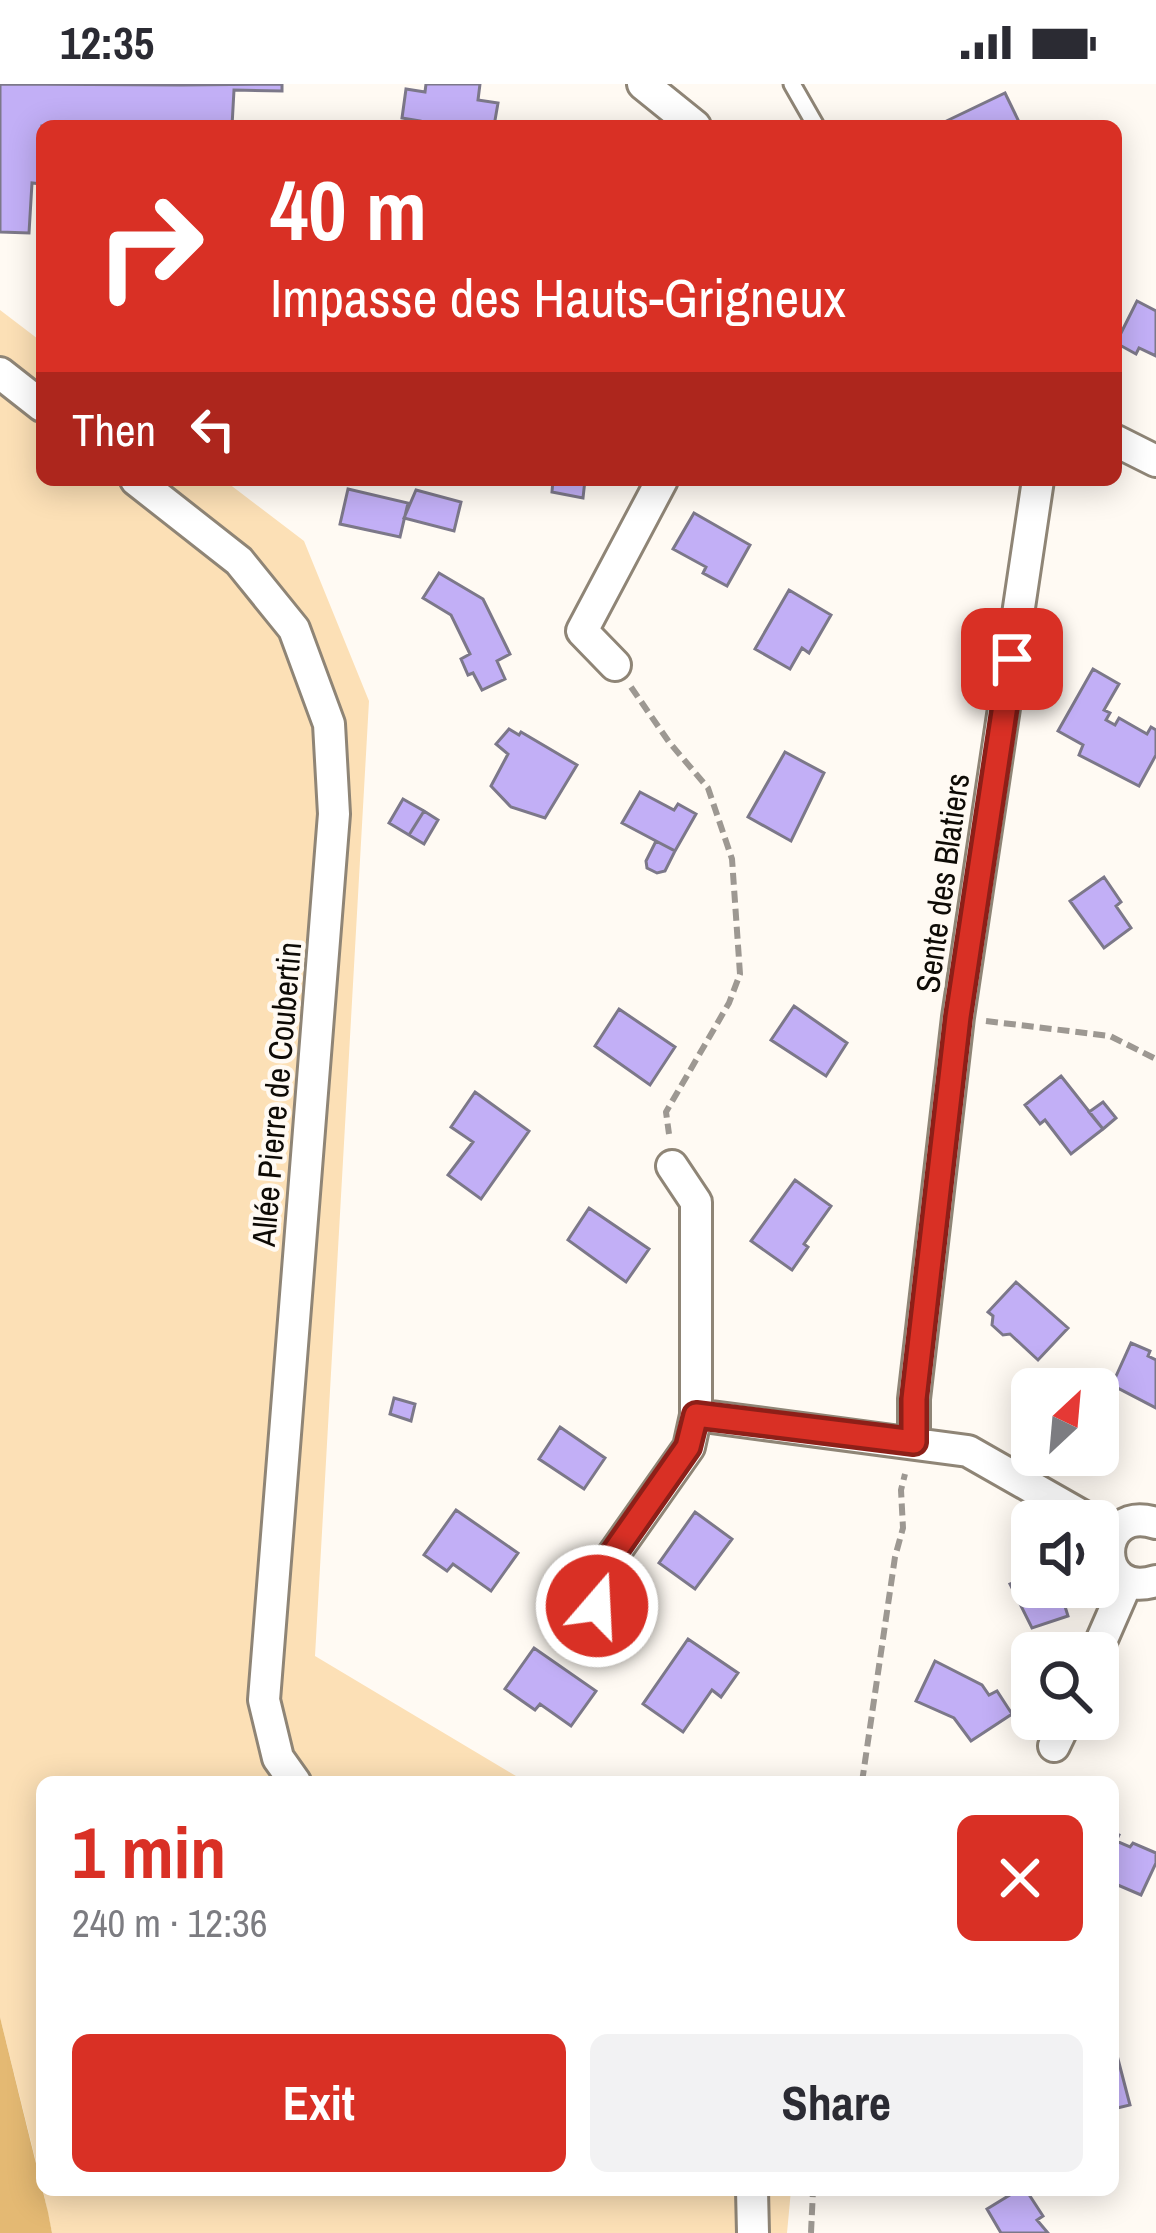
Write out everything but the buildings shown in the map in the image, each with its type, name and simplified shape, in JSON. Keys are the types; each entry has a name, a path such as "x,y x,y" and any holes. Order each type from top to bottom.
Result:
{"street":[{"path":"644,84 688,120"},
{"path":"0,373 36,401"},
{"path":"1122,444 1156,461"},
{"name":"Allée Pierre de Coubertin","path":"144,486 239,561 294,628 329,724 334,814 264,1700 278,1758 291,1776"},
{"path":"615,665 582,631 659,486"},
{"name":"Sente des Blatiers","path":"914,1442 914,1399 958,1017 1038,486"},
{"path":"597,1606 606,1564 688,1447 696,1415 696,1202 672,1166"},
{"path":"696,1415 968,1450 1054,1500"},
{"path":"1119,1523 1156,1522"},
{"path":"1109,1632 1142,1581"},
{"path":"752,2196 753,2233"}],"lane":[{"path":"792,84 813,120"}],"path":[{"path":"615,665 708,788 733,859 740,974 729,1004 666,1112 672,1166"},
{"path":"958,1017 1111,1036 1156,1059"},
{"path":"863,1776 903,1528 901,1490 914,1442"},
{"path":"811,2233 813,2196"}],"shaded area":[{"path":"0,310 36,337 36,486 232,486 304,541 369,701 315,1656 516,1776 36,1776 36,2162 0,2017"},
{"path":"0,2017 36,2163 36,2196 44,2196 52,2233 0,2233"},
{"path":"44,2196 790,2196 787,2233 52,2233"}],"route":[{"path":"597,1606 606,1564 688,1447 696,1415 914,1442 914,1399 958,1017 1012,659"}]}
